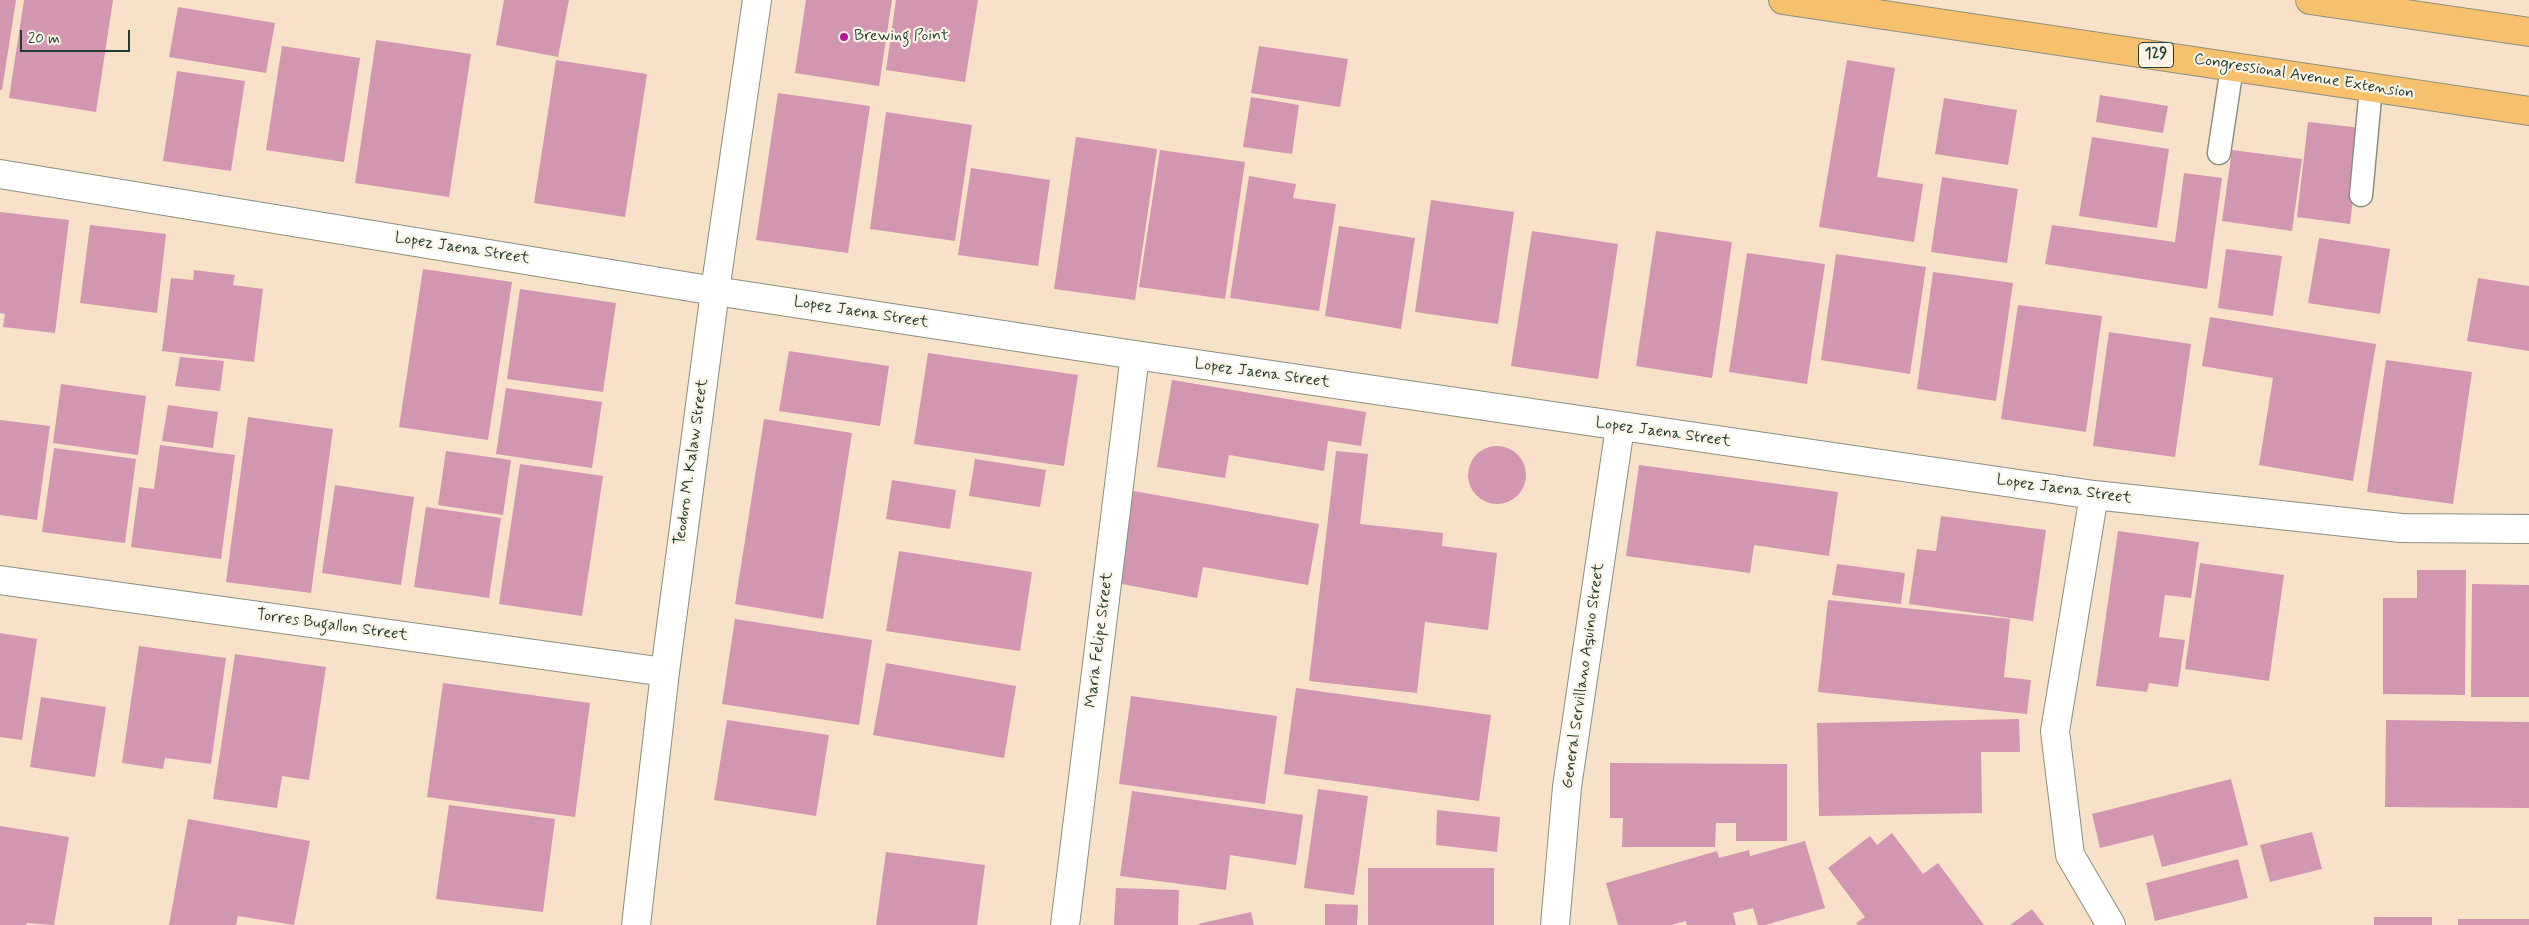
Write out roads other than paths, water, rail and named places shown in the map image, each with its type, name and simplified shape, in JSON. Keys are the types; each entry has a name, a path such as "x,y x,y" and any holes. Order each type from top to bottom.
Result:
{"main road":[{"name":"Congressional Avenue Extension","path":"1783,0 2529,111"},
{"path":"2310,0 2529,32"}],"street":[{"name":"Teodoro M. Kalaw Street","path":"636,925 664,672 715,291 758,0"},
{"name":"Lopez Jaena Street","path":"0,174 715,291 1620,427 2094,495 2401,528 2529,530"},
{"name":"Maria Felipe Street","path":"1065,925 1135,355"},
{"name":"General Servillano Aquino Street","path":"1555,925 1567,787 1620,427"},
{"path":"2094,495 2055,732 2070,855 2111,925"},
{"name":"Torres Bugallon Street","path":"0,580 664,672"}],"lane":[{"path":"2219,153 2232,67"},
{"path":"2361,195 2371,87"}],"place":[{"name":"Brewing Point","path":"844,37"}]}
